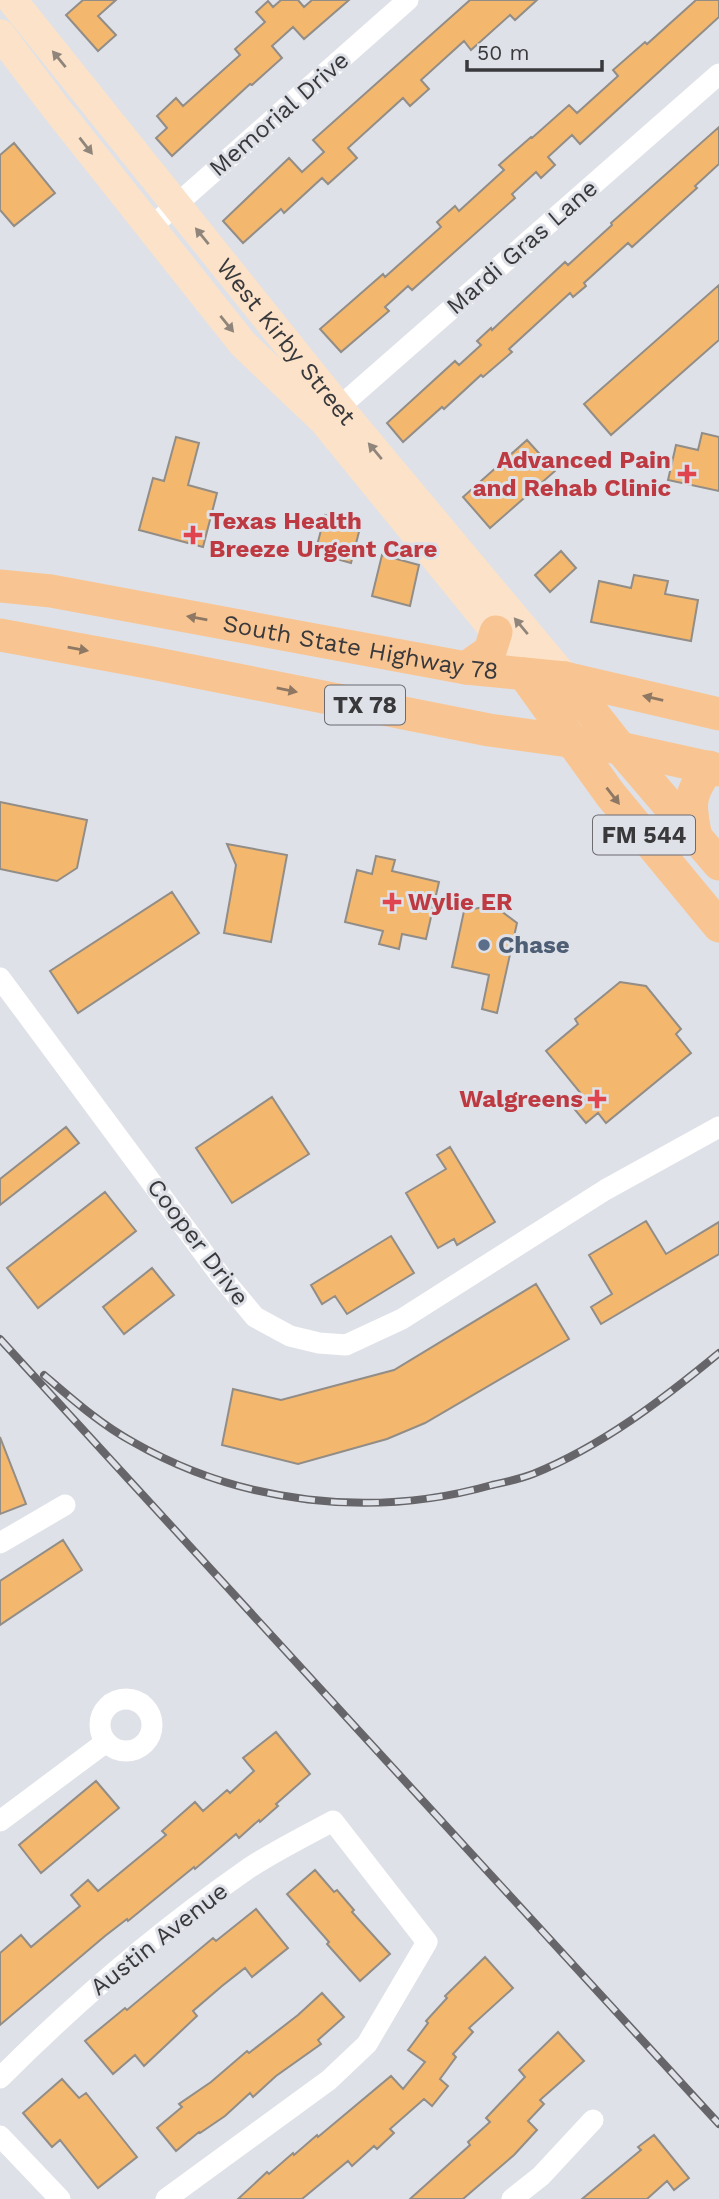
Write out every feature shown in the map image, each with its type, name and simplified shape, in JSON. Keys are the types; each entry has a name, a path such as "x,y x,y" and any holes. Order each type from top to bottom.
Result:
{"main road":[{"name":"West Kirby Street","path":"12,5 176,205 496,632 524,674"},
{"name":"West Kirby Street","path":"0,34 150,229 243,344 332,414 565,678"},
{"name":"South State Highway 78","path":"0,586 51,591 466,667 565,678 719,714"},
{"path":"37,642 51,591"},
{"path":"466,667 490,651 496,632"},
{"name":"TX 78","path":"0,635 489,730 620,748 714,768"},
{"name":"FM 544","path":"524,674 610,794 719,926"},
{"name":"FM 544","path":"565,678 620,748 719,864"},
{"path":"696,837 690,803 696,784 714,768"}],"street":[{"name":"Memorial Drive","path":"150,229 408,0"},
{"name":"Mardi Gras Lane","path":"332,414 719,74"},
{"name":"Cooper Drive","path":"0,978 220,1275 255,1317 290,1336 319,1343 346,1345 402,1319 605,1190 719,1127"},
{"path":"0,1543 65,1505"},
{"path":"0,1821 106,1742"},
{"name":"Austin Avenue","path":"0,2078 52,2026 147,1944 251,1867 333,1821 427,1942 367,2044 329,2080 166,2199"},
{"path":"512,2199 541,2176 593,2120"},
{"path":"0,2136 60,2199"}],"building":[{"path":"83,0 116,0 98,16 116,35 98,51 66,15"},
{"path":"281,0 298,0 304,7 312,0 349,0 304,39 293,27 272,46 282,58 172,156 156,138 167,128 157,116 176,98 183,106 240,55 235,49 265,22 256,12 268,1 273,7"},
{"path":"470,0 537,0 515,20 510,15 471,50 464,41 421,80 429,89 410,106 403,98 348,148 357,158 328,184 322,178 284,213 281,209 243,243 223,221 289,158 302,172 324,152 313,140"},
{"path":"696,0 719,0 719,17 580,144 572,135 548,157 555,165 541,178 536,172 512,194 515,198 412,290 408,286 385,307 389,311 341,352 320,329 383,274 385,277 441,227 437,222 455,206 459,211 504,170 499,165 569,105 577,113 618,76 613,70"},
{"path":"719,127 719,164 695,186 697,188 632,247 628,243 584,283 586,286 573,297 570,293 509,349 512,352 483,377 481,375 444,409 442,407 403,442 387,423 455,361 459,365 481,345 477,341 491,328 492,330 565,262 568,265"},
{"path":"14,143 55,193 14,226 0,210 0,155"},
{"path":"719,285 719,340 611,435 584,404"},
{"path":"702,433 719,437 719,491 668,480 676,445 698,450"},
{"path":"176,437 199,443 188,485 217,493 203,547 139,530 153,478 164,481"},
{"path":"527,440 555,471 490,528 463,497"},
{"path":"325,515 361,524 351,563 315,553"},
{"path":"561,551 576,568 550,592 535,575"},
{"path":"382,555 419,565 410,606 372,596"},
{"path":"634,575 668,581 665,594 698,600 691,641 591,622 599,581 631,588"},
{"path":"0,802 87,820 77,868 57,881 0,869"},
{"path":"227,844 287,855 271,942 224,933 236,865"},
{"name":"Wylie ER","path":"376,856 395,860 392,871 439,882 426,939 402,934 399,949 379,944 383,931 345,922 357,870 372,874"},
{"path":"172,892 199,933 78,1013 50,971"},
{"name":"Chase","path":"483,907 501,911 517,923 497,1013 482,1009 489,975 452,967 464,911"},
{"name":"Walgreens","path":"620,982 646,986 681,1029 676,1034 691,1053 606,1123 598,1113 586,1123 571,1105 583,1096 546,1051 578,1024 575,1019"},
{"path":"272,1097 309,1154 232,1203 196,1148"},
{"path":"66,1127 79,1143 0,1205 0,1179"},
{"path":"450,1147 495,1222 457,1245 454,1239 438,1248 406,1193 446,1169 437,1155"},
{"path":"105,1192 136,1231 38,1308 7,1268"},
{"path":"646,1221 666,1254 719,1222 719,1254 601,1324 591,1307 612,1294 589,1255"},
{"path":"391,1236 414,1273 347,1314 335,1296 322,1304 311,1285"},
{"path":"152,1268 174,1295 124,1334 103,1307"},
{"path":"536,1284 569,1339 425,1423 387,1439 298,1464 222,1445 233,1389 281,1400 394,1370"},
{"path":"0,1437 26,1504 0,1514"},
{"path":"63,1540 82,1570 0,1625 0,1581"},
{"path":"276,1732 310,1774 260,1822 259,1820 239,1838 236,1834 195,1869 194,1867 128,1921 127,1919 105,1936 0,2025 0,1953 21,1935 31,1947 80,1906 71,1895 88,1880 98,1891 166,1835 162,1831 195,1802 203,1811 227,1790 230,1793 254,1771 243,1758"},
{"path":"96,1781 119,1808 41,1873 19,1845"},
{"path":"315,1870 334,1892 337,1890 354,1910 352,1912 390,1954 360,1981 287,1894"},
{"path":"256,1909 288,1948 252,1977 245,1968 222,1986 193,2011 197,2016 144,2066 135,2055 113,2074 85,2041 125,2008 127,2010 213,1938 216,1941"},
{"path":"485,1957 513,1988 469,2028 473,2032 453,2054 456,2057 440,2079 448,2086 432,2106 424,2099 390,2129 394,2133 377,2149 374,2146 352,2166 348,2161 302,2199 238,2199 267,2172 269,2174 293,2153 294,2155 317,2135 318,2137 391,2076 403,2089 425,2062 408,2050 428,2023 426,2021 447,1998 445,1996"},
{"path":"322,1993 344,2017 318,2040 321,2044 276,2076 253,2097 250,2093 225,2116 176,2151 157,2128 182,2107 179,2104 298,2015"},
{"path":"558,2032 584,2061 540,2100 544,2104 528,2121 537,2130 514,2155 463,2199 410,2199 470,2145 468,2142 490,2122 486,2118 525,2077 519,2070"},
{"path":"62,2079 79,2098 86,2093 137,2157 98,2188 60,2140 52,2147 23,2113"},
{"path":"654,2135 689,2178 674,2190 667,2181 647,2199 582,2199 641,2150 638,2147"}],"railway":[{"path":"0,1339 719,2124"},
{"path":"44,1375 109,1427 175,1463 218,1480 262,1492 354,1503 447,1495 533,1474 607,1436 676,1388 719,1353"}],"place":[{"name":"Advanced Pain and Rehab Clinic","path":"687,474"},
{"name":"Texas Health Breeze Urgent Care","path":"193,535"},
{"name":"Wylie ER","path":"392,902"},
{"name":"Chase","path":"484,945"},
{"name":"Walgreens","path":"597,1099"}]}
